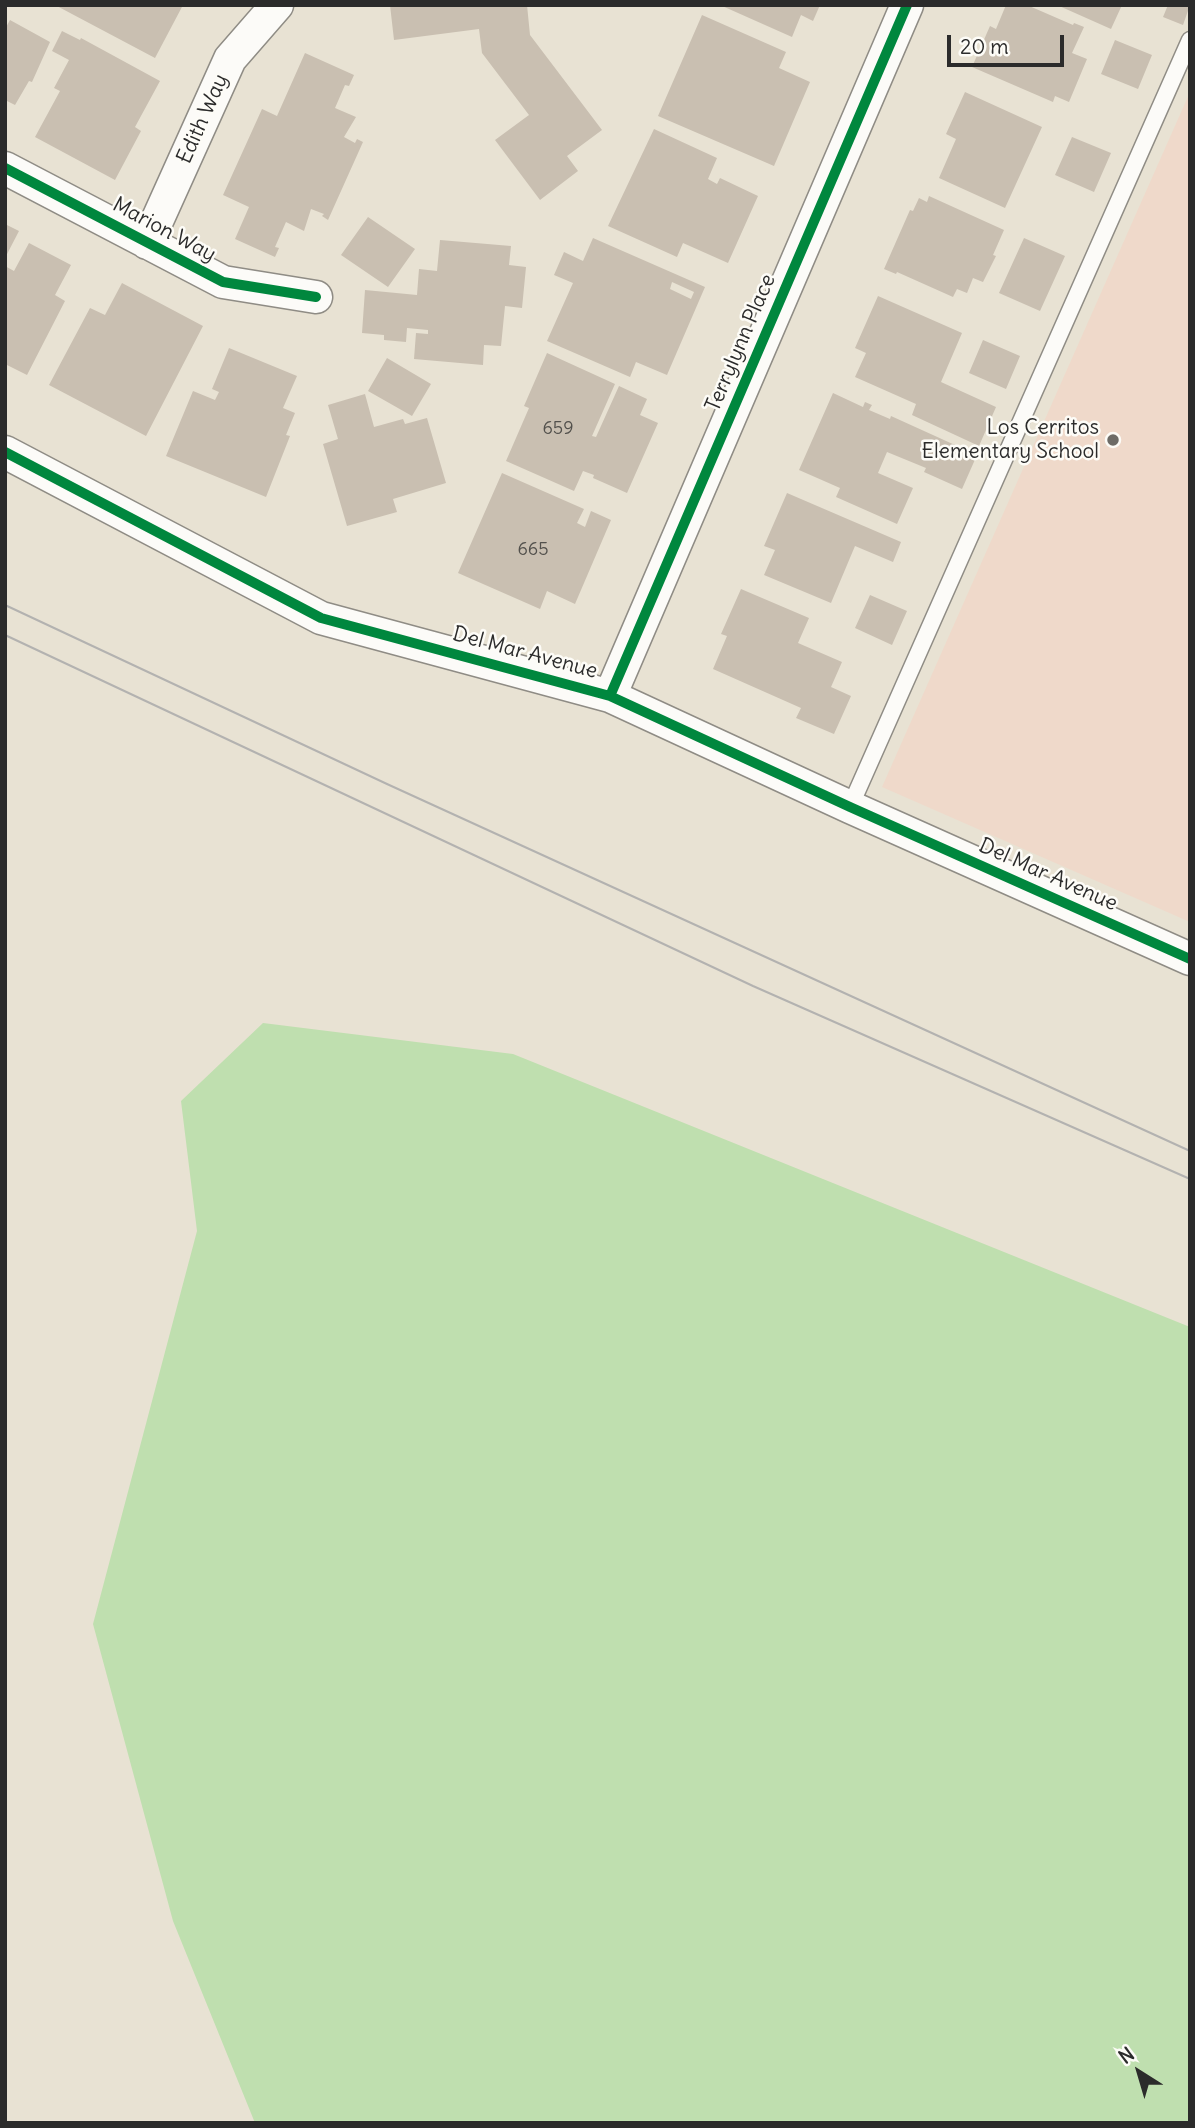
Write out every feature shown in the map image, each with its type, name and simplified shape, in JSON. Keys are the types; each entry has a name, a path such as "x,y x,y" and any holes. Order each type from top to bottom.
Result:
{"street":[{"name":"Edith Way","path":"147,243 230,59 277,5"},
{"name":"Terrylynn Place","path":"610,695 907,5"},
{"name":"Marion Way","path":"5,168 223,282 316,297"},
{"name":"Del Mar Avenue","path":"5,452 321,618 610,695 850,807 1190,959"}],"lane":[{"path":"850,807 1190,40"}],"shaded area":[{"name":"Los Cerritos Elementary School","path":"1190,92 1190,922 882,787"}],"green space":[{"path":"263,1023 513,1054 1190,1327 1190,2123 255,2123 173,1921 93,1624 197,1231 181,1101"}],"building":[{"path":"55,5 183,5 155,58"},
{"path":"390,5 527,5 530,35 602,130 567,156 578,171 540,200 495,140 529,115 482,53 479,29 394,40"},
{"path":"720,5 820,5 813,21 801,15 792,37"},
{"path":"1006,5 1027,5 1084,27 1072,53 1087,59 1069,102 1055,96 1053,102 972,67 990,26 996,29"},
{"path":"1057,5 1122,5 1111,29"},
{"path":"1168,5 1190,5 1183,25 1163,17"},
{"path":"702,15 786,52 779,68 810,82 774,166 658,116"},
{"path":"10,20 50,42 32,82 29,81 15,105 5,100 5,29"},
{"path":"62,31 80,40 81,38 160,81 135,127 141,131 115,180 35,137 60,91 54,88 69,60 52,51"},
{"path":"1115,40 1152,55 1138,89 1101,74"},
{"path":"305,53 354,75 349,86 345,85 335,108 356,117 344,137 355,143 357,139 363,142 328,220 322,216 324,214 311,209 304,231 286,222 275,247 279,248 275,257 235,239 249,207 223,195 262,109 277,116"},
{"path":"965,92 1042,127 1005,208 939,178 956,139 946,134"},
{"path":"654,129 717,158 708,179 717,184 720,178 758,196 728,263 683,243 677,257 608,226"},
{"path":"1072,137 1111,153 1094,192 1055,175"},
{"path":"929,196 1004,230 993,255 996,256 983,282 973,278 967,293 957,289 953,297 897,272 896,274 884,269 910,210 913,211 919,198 927,202"},
{"path":"368,217 415,249 388,287 341,255"},
{"path":"5,224 19,231 5,258"},
{"path":"593,238 705,287 667,375 636,362 630,377 547,341 573,283 554,275 564,252 583,261","holes":["672,282 694,292 691,299 670,289"]},
{"path":"1024,238 1065,256 1040,311 999,293"},
{"path":"440,240 511,246 509,265 526,267 522,308 505,306 501,346 484,345 483,365 414,359 416,333 428,334 428,330 407,328 406,342 384,340 384,335 362,333 365,290 417,295 419,269 437,271"},
{"path":"29,243 71,265 55,295 65,301 27,375 5,364 5,266 14,271"},
{"path":"122,283 203,326 146,436 49,385 90,308 105,315"},
{"path":"878,296 962,333 941,382 996,407 979,446 912,415 916,404 855,377 866,353 855,348"},
{"path":"983,340 1020,356 1006,389 969,373"},
{"path":"229,348 297,376 283,408 295,413 286,435 290,436 266,497 166,456 193,391 215,400 219,392 212,389"},
{"path":"547,353 615,384 592,436 596,437 619,386 647,399 640,415 658,423 627,493 583,471 574,491 506,461 529,408 524,406"},
{"path":"387,358 431,384 412,416 368,391"},
{"path":"833,393 863,407 865,402 872,405 869,410 890,419 891,416 977,455 962,489 924,472 926,468 887,452 878,473 913,488 897,524 836,497 840,488 799,470"},
{"path":"365,394 374,427 403,419 405,424 427,418 446,483 393,499 397,512 347,526 323,444 338,439 328,405"},
{"path":"502,473 584,509 577,523 585,527 591,511 611,520 575,604 547,591 540,609 458,573"},
{"path":"787,493 901,542 893,562 855,546 831,603 764,575 775,550 764,546"},
{"path":"741,589 809,618 798,643 842,662 831,687 851,696 834,734 796,718 801,708 713,669 727,636 721,634"},
{"path":"870,595 907,611 892,645 855,628"}],"tram line":[{"path":"5,605 387,784 1190,1151"},
{"path":"5,635 753,986 1190,1179"}],"cycle path":[{"path":"610,696 907,5"},
{"path":"5,168 223,282 316,297"},
{"path":"5,452 321,618 610,696 1190,959"}],"place":[{"name":"Los Cerritos Elementary School","path":"1113,440"}]}
